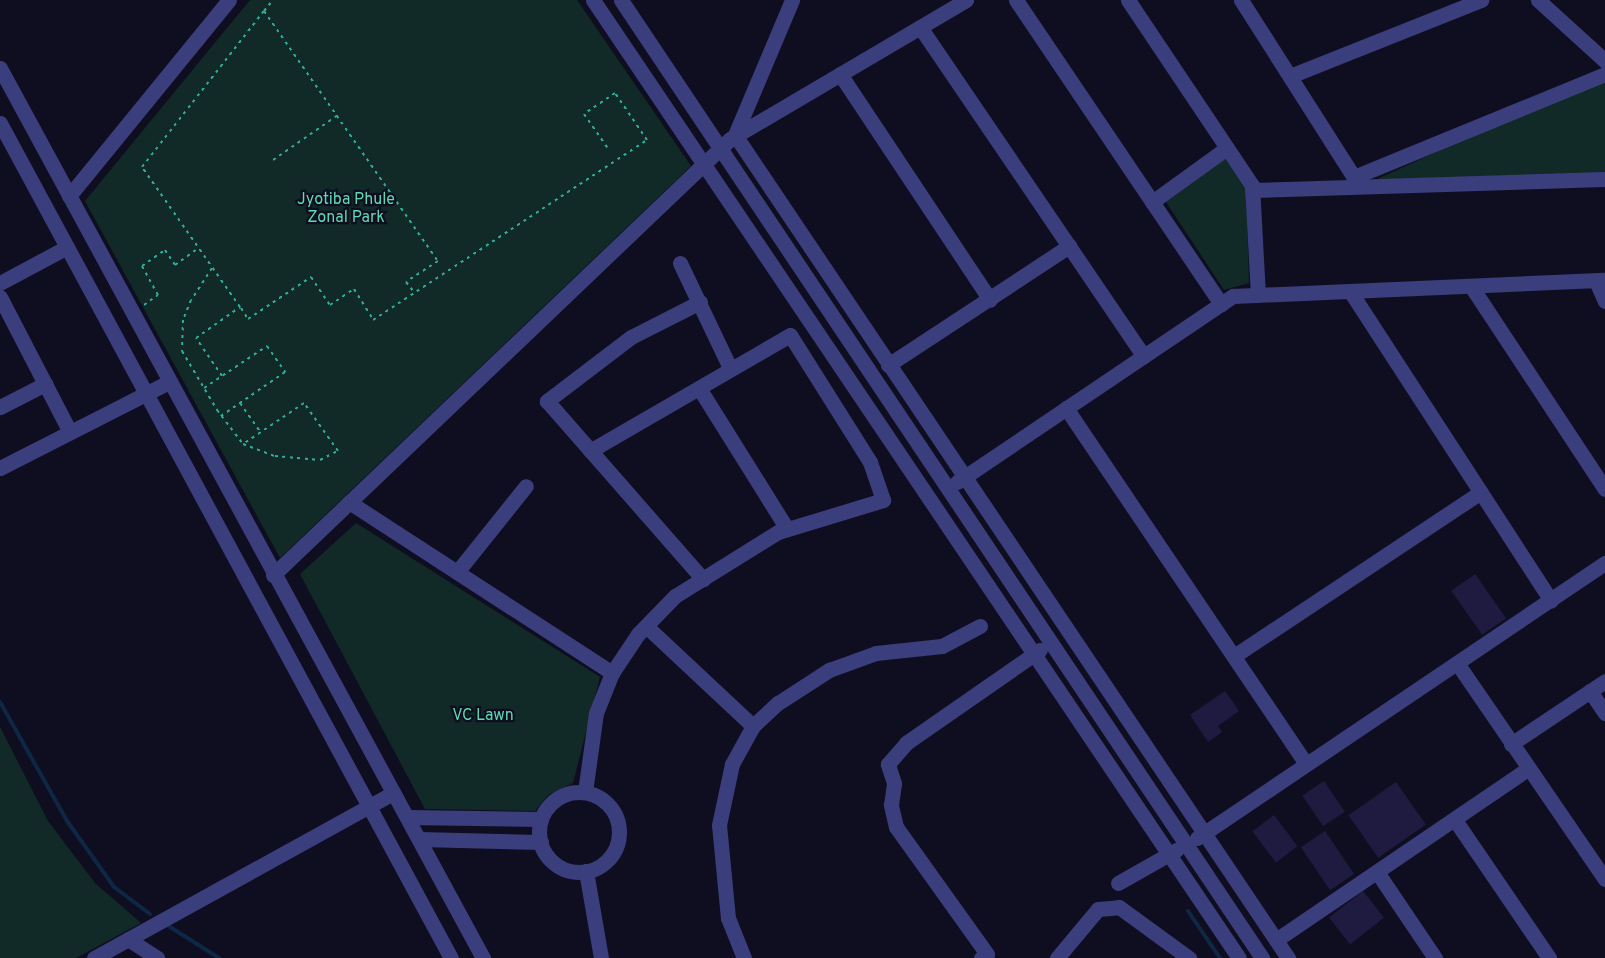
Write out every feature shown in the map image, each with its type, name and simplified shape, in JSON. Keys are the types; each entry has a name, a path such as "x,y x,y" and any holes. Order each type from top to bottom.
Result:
{"street":[{"path":"69,196 228,0"},
{"path":"594,0 1239,958"},
{"path":"621,0 946,489 1262,958"},
{"path":"735,135 792,0"},
{"path":"273,574 720,147 735,135 966,0"},
{"path":"1016,0 1221,304"},
{"path":"1128,0 1227,148 1252,190 1258,296"},
{"path":"1241,0 1357,182"},
{"path":"1290,76 1481,0"},
{"path":"1538,0 1605,61"},
{"path":"921,27 1144,356"},
{"path":"0,68 483,958"},
{"path":"840,74 990,300"},
{"path":"1357,182 1605,74"},
{"path":"0,123 451,958"},
{"path":"735,135 963,478 1205,832 1288,958"},
{"path":"1152,202 1227,148"},
{"path":"1252,190 1357,182 1605,179"},
{"path":"888,365 1069,246"},
{"path":"0,283 67,247"},
{"path":"680,263 730,368"},
{"path":"928,499 963,478 1233,297 1471,286 1602,291"},
{"path":"1471,286 1605,489"},
{"path":"1350,291 1551,600"},
{"path":"0,297 70,432"},
{"path":"700,302 631,337 547,401 703,579"},
{"path":"585,792 596,713 612,673 646,626 675,596 787,529 883,500 870,462 790,335 590,451"},
{"path":"0,468 169,382"},
{"path":"0,407 45,384"},
{"path":"699,388 787,529"},
{"path":"1066,408 1306,764"},
{"path":"457,572 526,486"},
{"path":"1233,657 1480,492"},
{"path":"349,502 612,673"},
{"path":"240,567 264,557"},
{"path":"1118,883 1205,832 1605,563"},
{"path":"646,626 753,726"},
{"path":"744,958 728,918 719,825 732,764 753,726 778,703 829,670 876,654 942,646 980,626"},
{"path":"981,958 987,954 896,827 891,805 894,783 888,764 906,743 1034,655 1049,642"},
{"path":"1457,663 1605,879"},
{"path":"1511,744 1605,681"},
{"path":"1590,691 1605,713"},
{"path":"1276,940 1528,769"},
{"path":"585,792 605,800 615,813 620,831 609,858 586,871 566,870 552,862 541,842 541,819 561,795 585,792"},
{"path":"94,958 393,793"},
{"path":"407,817 541,819"},
{"path":"1455,820 1549,958"},
{"path":"419,839 541,842"},
{"path":"586,871 600,958"},
{"path":"1377,872 1435,958"},
{"path":"1057,958 1098,909 1119,907 1189,958"},
{"path":"128,939 156,958"}],"path":[{"path":"273,0 142,167 248,319 311,277 330,305 354,289 374,320 647,140 615,93 584,114 609,150"},
{"path":"264,11 438,261 406,282 414,292"},
{"path":"273,160 338,115"},
{"path":"131,312 158,295 142,266 165,250 175,265 198,248"},
{"path":"212,268 191,300 183,320 182,351 221,416 243,444 275,456 320,460 338,452 304,403 243,444"},
{"path":"222,376 196,338 240,307"},
{"path":"204,388 267,346 285,372 221,416"},
{"path":"240,403 261,432"}],"green space":[{"name":"Jyotiba Phule Zonal Park","path":"250,0 577,0 691,166 280,558 85,201"},
{"path":"1605,75 1605,177 1360,187"},
{"path":"1225,159 1246,186 1249,283 1224,290 1166,202"},
{"name":"VC Lawn","path":"356,523 600,677 573,783 548,795 535,811 425,809 300,574"},
{"path":"0,727 48,821 95,883 141,923 76,958 0,958"}],"building":[{"path":"1475,574 1506,618 1482,635 1451,591"},
{"path":"1225,691 1239,711 1218,726 1222,732 1208,742 1190,715"},
{"path":"1324,781 1345,812 1323,826 1302,796"},
{"path":"1396,782 1426,825 1378,858 1348,815"},
{"path":"1274,815 1297,846 1276,862 1252,831"},
{"path":"1325,831 1354,874 1330,890 1301,847"},
{"path":"1363,891 1384,918 1350,944 1329,917"}],"waterway":[{"path":"0,702 67,821 114,887 150,914"},
{"path":"1188,911 1220,958"},
{"path":"167,925 219,958"}]}
